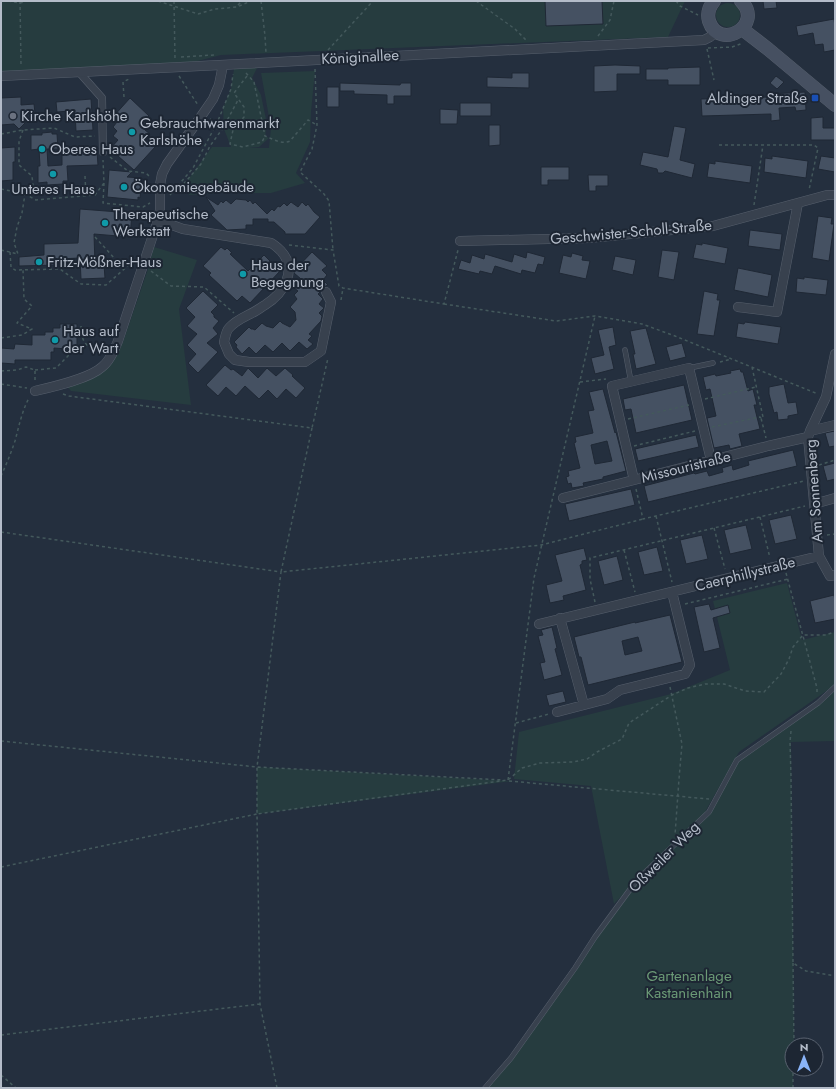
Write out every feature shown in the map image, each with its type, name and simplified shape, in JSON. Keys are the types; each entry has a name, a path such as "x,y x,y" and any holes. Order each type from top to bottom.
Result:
{"main road":[{"path":"713,1 708,17 712,27 721,34 732,34 742,29 747,19 748,13 741,1"},
{"path":"742,29 833,100"}],"street":[{"name":"Königinallee","path":"1,76 704,40 716,31"},
{"path":"35,391 95,373 103,367 114,351 158,220 162,174 167,164 213,99 219,85 223,65"},
{"path":"79,72 102,98 103,152"},
{"name":"Geschwister-Scholl-Straße","path":"460,241 589,238 713,226 827,195 835,195"},
{"path":"738,307 777,312 798,203"},
{"path":"158,220 183,229 272,243 281,250 288,265 289,273 286,282 279,293 268,303 240,318 229,328 224,342 229,354 235,360 249,362 305,362 321,351 331,302 326,292"},
{"name":"Am Sonnenberg","path":"835,354 826,397 809,434 819,556 830,576 835,575"},
{"path":"634,480 612,386 689,368 711,460"},
{"name":"Missouristraße","path":"563,498 768,446 809,434 835,424"},
{"path":"814,504 835,498"},
{"name":"Caerphillystraße","path":"539,624 819,556"},
{"path":"557,712 607,699 620,690 685,674 690,665 675,606 673,592"},
{"path":"560,618 584,705"}],"lane":[{"path":"624,350 631,382"},
{"path":"689,368 713,363"},
{"name":"Oßweiler Weg","path":"485,1088 511,1058 637,880 709,812 717,800 737,760 818,703 835,687"}],"path":[{"path":"8,1 27,1"},
{"path":"158,1 198,14 216,8 237,7 251,1"},
{"path":"174,1 176,67 178,75 197,103 202,115 217,123"},
{"path":"237,7 242,1"},
{"path":"261,1 266,53"},
{"path":"373,1 319,60 315,69 317,125 312,149 300,172 324,194 329,201 333,250 339,286 343,288 556,321 595,316 642,324 826,397"},
{"path":"476,1 515,29 526,40"},
{"path":"598,45 598,37 610,20 614,1"},
{"path":"676,1 680,6 698,15"},
{"path":"20,2 21,75"},
{"path":"714,80 706,49 732,47 744,43"},
{"path":"237,64 254,82 265,136 262,142 243,147 230,144 233,130 244,117 244,107 234,93 248,76"},
{"path":"103,152 103,203 143,208 160,198 169,196 194,168 217,123 231,89 237,64"},
{"path":"124,97 123,82 132,77"},
{"path":"174,190 180,188 201,164 210,146 223,128 238,100"},
{"path":"265,136 287,143 308,120 317,125"},
{"path":"1,134 23,130 54,128 75,137 103,135"},
{"path":"1,250 18,254 14,242 17,227 26,194 33,185 32,176 19,165 19,141 23,130"},
{"path":"719,145 814,145 818,148 808,193 810,200"},
{"path":"755,215 754,207 763,146"},
{"path":"103,152 128,171 146,174 160,185"},
{"path":"86,176 86,197"},
{"path":"1,189 26,194 36,200 95,196 104,183"},
{"path":"10,252 11,267 15,270 60,269 81,284 106,285 130,263 116,260 95,237"},
{"path":"444,304 460,241"},
{"path":"272,243 333,250"},
{"path":"143,267 171,286 204,287 240,318"},
{"path":"1,338 22,335 32,329 17,323 32,306 24,299 23,270"},
{"path":"340,304 343,288"},
{"path":"508,780 534,578 595,316"},
{"path":"81,326 82,338 90,349 114,351"},
{"path":"1,371 17,370 26,367 35,370 56,368 69,356"},
{"path":"278,1088 260,1004 257,767 281,572 328,358"},
{"path":"713,363 732,359"},
{"path":"752,367 763,417 761,418 768,446"},
{"path":"1,476 11,454 26,404 30,396 35,391 35,370"},
{"path":"580,382 606,379 612,386"},
{"path":"1,384 26,387 35,391"},
{"path":"54,386 61,393 69,396 312,428"},
{"path":"697,401 756,387"},
{"path":"620,421 680,407"},
{"path":"811,467 835,460"},
{"path":"1,532 281,572 541,545 812,479"},
{"path":"634,480 643,519"},
{"path":"597,610 590,579 590,558 814,504"},
{"path":"656,516 673,592"},
{"path":"760,517 770,555"},
{"path":"714,528 724,566"},
{"path":"624,550 634,587"},
{"path":"784,564 817,688 818,703"},
{"path":"675,606 788,580"},
{"path":"803,635 825,635 835,632"},
{"path":"1,867 257,814 508,780 522,768 540,763 573,762 587,759 622,739 629,722 672,695 688,688 705,684 724,684 744,691 764,692 781,674 789,659 793,647 803,635"},
{"path":"672,695 682,744 674,845"},
{"path":"516,723 557,712"},
{"path":"791,723 794,1037"},
{"path":"1,741 257,767 508,780 717,800"},
{"path":"793,963 806,971 835,976"},
{"path":"1,1035 260,1004"},
{"path":"1,1075 16,1088"},
{"path":"793,1088 794,1077"}],"green space":[{"path":"1,1 685,1 668,37 221,55 190,63 1,74"},
{"path":"728,3 736,7 740,15 736,23 728,27 720,23 716,15 720,7"},
{"path":"257,68 252,78 261,95 267,124 265,136 269,138 259,147 249,148 269,148 271,128 261,73 315,71 310,142 296,173 305,183 271,193 218,193 189,195 187,181 212,147 231,147 224,129 223,108 231,89 234,69"},
{"path":"154,247 197,260 179,309 191,405 71,391 66,385 112,363 123,342"},
{"name":"Gartenanlage Kastanienhain","path":"787,583 802,640 835,632 835,685 739,752 705,812 715,804 737,760 835,687 835,741 791,742 794,1037 784,1037 784,1077 793,1077 793,1088 485,1088 511,1058 634,883 614,904 591,786 514,779 519,732 671,694 730,670 713,601"},
{"path":"257,767 511,781 257,814"}],"building":[{"path":"545,1 602,1 603,24 546,26"},
{"path":"763,1 776,1 777,8 764,9"},
{"path":"834,19 835,50 824,52 823,44 815,45 813,33 798,36 796,26"},
{"path":"594,66 640,66 640,74 617,74 617,91 594,92"},
{"path":"700,67 700,85 668,85 668,80 646,80 646,69"},
{"path":"512,73 529,73 529,88 487,87 487,77 512,78"},
{"path":"776,76 784,82 777,89 770,83"},
{"path":"340,83 400,85 401,83 411,83 411,96 394,96 394,104 387,104 387,95 354,94 354,91 340,91"},
{"path":"327,87 339,87 339,107 327,107"},
{"path":"805,92 806,110 796,111 795,107 779,108 780,120 771,121 771,114 702,116 701,99 770,97 770,94"},
{"name":"Kirche Karlshöhe","path":"21,97 21,105 34,104 35,113 24,113 25,123 19,129 14,124 1,125 1,98"},
{"name":"Gebrauchtwarenmarkt Karlshöhe","path":"130,98 149,116 144,121 149,125 145,130 150,134 145,138 155,147 134,170 110,149 118,140 113,136 117,131 113,127 117,122 112,118"},
{"path":"91,99 93,130 76,131 75,113 70,113 70,111 57,112 56,102"},
{"path":"460,103 491,103 491,116 460,116"},
{"path":"440,109 458,110 457,124 440,124"},
{"path":"823,117 823,128 835,128 835,140 811,140 811,118"},
{"path":"489,125 500,125 500,145 489,146"},
{"path":"674,126 686,128 680,160 695,164 692,178 665,171 663,173 658,173 657,169 640,165 643,152 668,157"},
{"path":"52,132 52,134 57,134 58,149 47,149 48,166 62,165 62,152 97,151 98,165 67,166 68,181 63,181 63,184 47,185 47,182 38,183 38,166 40,166 39,149 31,150 31,135 42,135 42,133"},
{"path":"15,147 13,180 1,181 1,148"},
{"path":"772,156 808,161 806,178 764,172 765,158 772,159"},
{"path":"821,156 835,158 835,172 818,169"},
{"path":"715,161 752,166 750,183 707,177 709,163 715,164"},
{"path":"541,167 569,167 569,180 548,180 548,185 541,185"},
{"name":"Ökonomiegebäude","path":"109,170 132,172 127,177 142,178 140,198 138,197 138,200 107,197"},
{"path":"588,175 608,175 608,186 596,186 596,191 589,191"},
{"path":"206,197 218,205 221,201 223,203 226,200 231,204 236,199 246,200 248,202 250,200 253,204 255,202 267,214 272,209 274,211 278,206 280,207 284,203 287,206 291,202 298,207 302,202 306,206 308,204 320,217 305,234 285,234 285,232 274,222 268,222 268,219 253,219 253,225 246,225 246,229 227,230 211,215 215,211"},
{"path":"80,209 132,213 130,237 94,234 95,265 104,265 105,278 81,279 80,258 58,259 58,265 19,266 19,257 44,255 44,244 78,243"},
{"path":"818,216 832,218 831,224 834,224 829,261 812,258"},
{"path":"750,230 782,234 780,250 748,246"},
{"path":"702,243 728,248 725,264 693,258 696,244 702,245"},
{"name":"Haus der Begegnung","path":"221,247 225,250 227,248 232,253 230,254 248,271 264,255 280,271 250,303 242,296 237,301 209,275 211,273 203,266"},
{"path":"662,250 679,252 674,280 658,277"},
{"path":"312,252 327,266 322,270 327,275 323,280 328,285 321,288 318,294 323,299 319,304 324,308 319,313 322,316 321,321 309,334 312,336 308,340 313,344 307,349 299,342 290,351 282,343 273,352 265,345 256,354 249,347 242,354 234,342 249,327 255,330 262,323 273,328 280,321 290,327 296,320 295,312 290,307 297,299 294,295 298,291 293,287 301,279 294,273 294,271"},
{"path":"527,252 545,257 543,265 538,264 535,273 522,270 521,274 495,266 492,274 480,271 479,274 458,269 461,260 470,263 472,255 484,259 485,254 512,262 514,254 526,258"},
{"path":"572,253 583,256 582,260 590,261 586,279 559,273 563,255 571,257"},
{"path":"615,256 636,260 633,275 612,270"},
{"path":"738,268 772,275 768,297 734,290"},
{"path":"804,277 828,280 826,295 796,292 797,278 804,279"},
{"path":"203,291 218,305 211,312 219,321 213,328 218,334 207,343 218,352 198,373 188,363 196,354 187,345 197,334 187,326 195,317 186,308"},
{"path":"704,291 718,294 717,300 720,300 714,336 697,334"},
{"path":"745,322 781,327 778,344 736,337 738,323 744,324"},
{"name":"Haus auf der Wart","path":"60,324 77,324 77,346 67,346 67,349 54,348 54,352 51,352 51,360 15,360 15,364 1,363 1,348 14,349 15,344 32,345 32,335 45,335 45,332 53,332 53,328 60,328"},
{"path":"613,327 616,345 609,347 614,369 595,374 591,358 604,355 598,330"},
{"path":"646,328 656,364 636,369 633,354 635,354 630,331"},
{"path":"682,343 686,357 670,361 666,347"},
{"path":"225,365 242,376 248,368 258,378 267,368 276,376 285,368 305,388 296,398 286,389 277,399 268,390 259,399 245,386 236,396 226,387 218,396 206,385"},
{"path":"740,369 741,372 743,372 748,391 753,389 757,405 754,405 760,429 739,434 742,446 730,449 729,445 714,448 707,418 716,416 710,389 706,390 703,377 715,374 716,376 731,373 730,371"},
{"path":"784,384 788,403 796,402 798,414 788,416 788,419 778,420 777,412 774,413 769,394 769,387"},
{"path":"684,385 692,420 636,433 631,409 625,410 623,399"},
{"path":"603,389 626,471 603,477 603,479 583,483 584,486 572,488 571,483 568,484 566,477 569,476 568,471 580,468 574,443 576,442 575,437 593,433 588,411 594,410 589,392","holes":["607,441 612,461 595,464 591,445"]},
{"path":"835,431 835,446 829,447 825,433"},
{"path":"696,435 699,447 638,461 635,449"},
{"path":"793,450 797,466 648,502 644,486 707,471 709,476 723,472 722,468 732,465 733,470 749,465 748,461"},
{"path":"835,463 835,479 827,481 823,466"},
{"path":"631,489 635,505 569,521 565,504"},
{"path":"791,515 797,539 775,544 769,520"},
{"path":"746,525 752,549 730,554 724,530"},
{"path":"702,535 708,559 686,564 680,540"},
{"path":"657,547 663,571 644,575 638,552"},
{"path":"584,548 587,560 582,561 582,564 580,565 586,590 563,596 564,600 550,603 546,585 562,581 555,555"},
{"path":"617,556 623,580 604,585 598,561"},
{"path":"834,595 835,619 815,623 810,601"},
{"path":"709,604 711,610 728,605 730,613 713,618 720,648 704,652 694,607"},
{"path":"670,615 682,662 588,685 574,637","holes":["638,637 642,651 625,655 622,641"]},
{"path":"552,627 557,648 555,649 562,675 544,680 540,663 545,662 538,636 543,635 541,630"},
{"path":"563,691 566,702 549,706 546,695"}],"place":[{"name":"Aldinger Straße","path":"815,98"},
{"name":"Kirche Karlshöhe","path":"13,116"},
{"name":"Gebrauchtwarenmarkt Karlshöhe","path":"132,132"},
{"name":"Oberes Haus","path":"42,149"},
{"name":"Unteres Haus","path":"53,174"},
{"name":"Ökonomiegebäude","path":"124,187"},
{"name":"Therapeutische Werkstatt","path":"105,223"},
{"name":"Fritz-Mößner-Haus","path":"39,262"},
{"name":"Haus der Begegnung","path":"243,274"},
{"name":"Haus auf der Wart","path":"55,340"}]}
